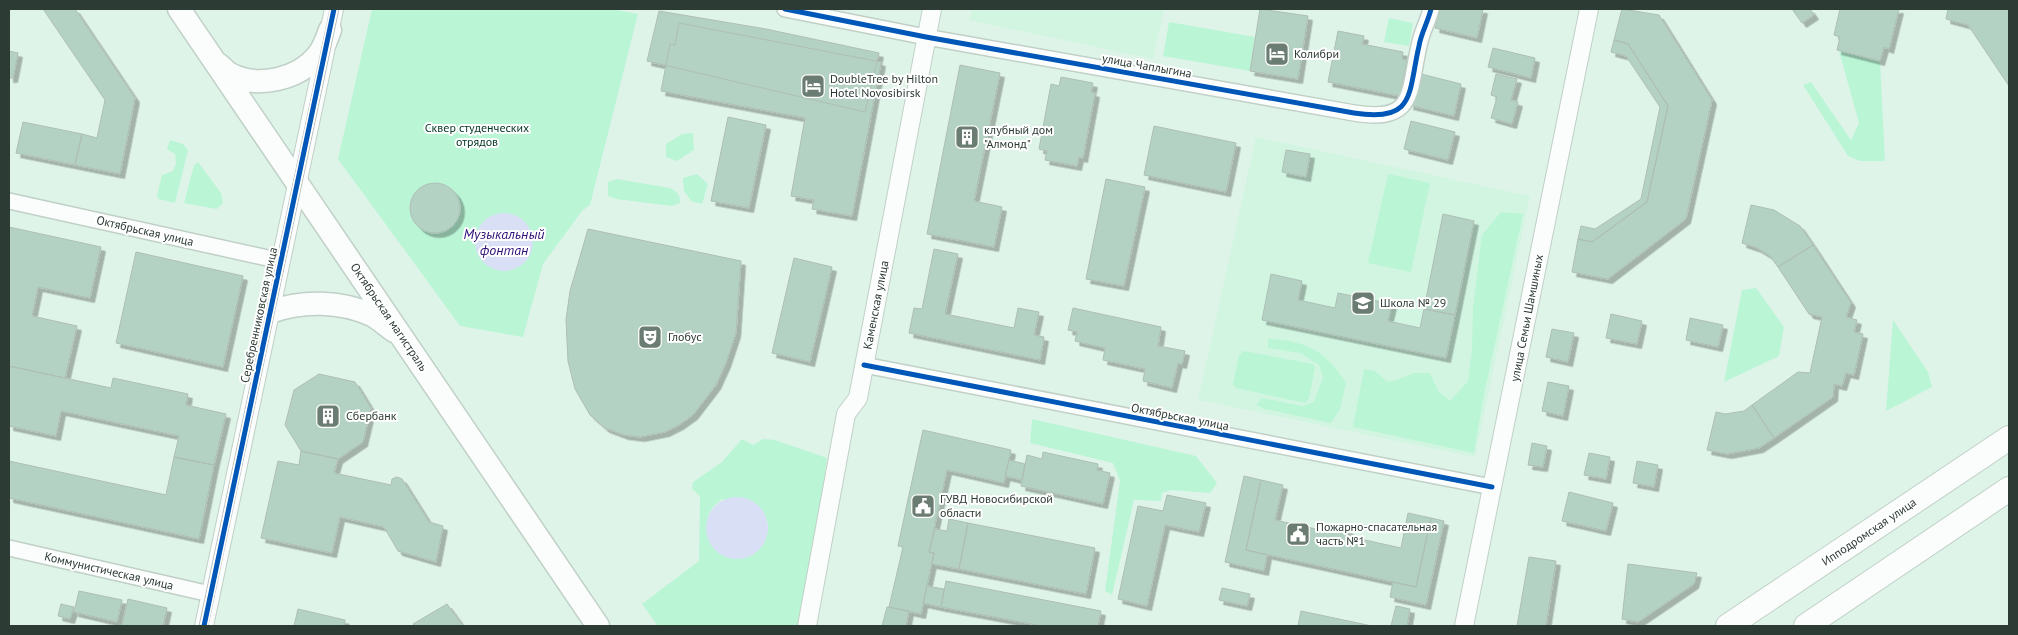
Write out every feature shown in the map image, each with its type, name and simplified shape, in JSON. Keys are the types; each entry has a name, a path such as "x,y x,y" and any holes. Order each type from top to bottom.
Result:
{"highway":[{"name":"Ипподромская улица","path":"1728,626 2009,438"},
{"path":"1806,626 2009,489"}],"main road":[{"name":"Октябрьская магистраль","path":"179,9 598,626"},
{"path":"214,61 231,74 253,81 280,79 302,68 319,54 330,30"},
{"path":"270,312 286,306 345,305 373,316 404,338"}],"street":[{"name":"Серебренниковская улица","path":"204,626 334,9"},
{"name":"улица Чаплыгина","path":"785,9 926,37 1354,113 1383,116 1400,110 1408,99 1419,43 1430,9"},
{"name":"Каменская улица","path":"807,626 846,414 858,398 932,9"},
{"name":"улица Семьи Шамшиных","path":"1464,626 1589,9"},
{"name":"Октябрьская улица","path":"9,201 281,261"},
{"name":"Октябрьская улица","path":"864,365 1492,487"},
{"name":"Коммунистическая улица","path":"9,548 210,594"}],"shaded area":[{"path":"972,9 1164,9 1153,59 969,20"},
{"name":"Школа № 29","path":"1256,137 1530,196 1475,457 1198,400"}],"green space":[{"name":"Сквер студенческих отрядов","path":"372,9 611,9 638,14 590,205 582,211 543,264 523,337 460,326 338,159"},
{"path":"1389,18 1413,23 1409,46 1384,42"},
{"path":"1169,22 1255,37 1250,71 1163,56"},
{"path":"1839,51 1880,61 1885,161 1860,161 1848,156 1803,85 1811,82 1851,140 1859,123"},
{"path":"693,133 694,150 677,161 666,157 666,144 682,134"},
{"path":"170,140 183,144 188,150 175,203 159,199 157,196 162,175 173,171 176,164 175,154 167,149"},
{"path":"198,162 221,193 223,203 217,209 184,203 194,165"},
{"path":"697,174 708,184 702,204 691,201 684,191 683,178"},
{"path":"1388,174 1430,183 1411,272 1368,263"},
{"path":"617,179 670,188 680,197 680,203 672,206 616,199 608,196 608,182"},
{"path":"1501,212 1523,214 1483,399 1474,453 1353,427 1364,369 1375,371 1387,382 1414,373 1430,373 1438,391 1450,401 1468,381 1472,351 1473,307 1482,235"},
{"path":"1756,288 1784,327 1779,356 1724,382 1742,290"},
{"path":"1893,320 1928,372 1932,387 1886,411"},
{"path":"1268,339 1293,342 1313,349 1330,362 1338,372 1346,383 1340,409 1331,423 1265,409 1256,405 1262,398 1302,406 1314,402 1323,377 1319,365 1300,353 1268,348"},
{"path":"1244,351 1313,364 1315,367 1309,399 1305,403 1236,388 1233,384 1239,355"},
{"path":"1032,419 1196,456 1217,483 1210,493 1171,490 1162,493 1161,501 1134,500 1112,595 1105,591 1120,481 1113,463 1030,443"},
{"path":"742,439 753,445 763,439 775,440 827,458 806,615 796,626 658,626 642,604 699,561 700,496 692,489 693,482 722,462","holes":["722,499 768,523 764,542 751,556 708,515"]}],"water":[{"name":"Музыкальный фонтан","path":"498,213 510,213 525,221 533,236 533,248 525,263 510,271 498,271 483,263 475,248 475,236 483,221"},
{"path":"731,497 743,497 759,506 766,516 768,528 766,540 759,550 743,559 731,559 720,554 711,545 706,534 706,522 711,511 720,502"}],"building":[{"path":"43,9 75,9 135,98 120,174 75,165 82,134 97,138 105,100"},
{"name":"Колибри","path":"1260,9 1308,16 1298,79 1250,71"},
{"path":"1440,9 1483,9 1477,38 1435,28"},
{"path":"1622,9 1659,15 1712,100 1686,219 1608,279 1572,272 1578,239 1592,242 1647,202 1668,106 1628,44 1614,40"},
{"path":"1792,9 1810,9 1814,15 1802,23"},
{"path":"1840,9 1899,9 1889,49 1884,47 1880,61 1837,50 1840,37 1834,35"},
{"path":"1948,9 2009,9 2009,86 1968,25 1946,19"},
{"name":"DoubleTree by Hilton Hotel Novosibirsk","path":"659,11 766,29 879,53 865,112 647,61"},
{"path":"679,23 881,62 852,216 812,209 814,200 791,196 805,118 661,91 670,44 675,45"},
{"path":"1338,31 1364,36 1362,44 1403,52 1402,59 1407,60 1400,96 1328,82"},
{"path":"1614,40 1628,44 1668,106 1647,202 1592,242 1578,239 1581,226 1595,229 1641,199 1660,107 1626,56 1611,52"},
{"path":"1493,48 1535,58 1531,78 1488,67"},
{"path":"9,51 18,53 13,78 9,78"},
{"name":"клубный дом \"Алмонд\"","path":"960,65 1000,73 974,201 1002,207 994,247 927,234"},
{"path":"1417,73 1461,84 1454,116 1409,105"},
{"path":"1496,74 1517,79 1511,100 1518,102 1512,124 1491,118 1497,97 1491,95"},
{"path":"1061,77 1093,83 1091,92 1095,93 1083,158 1079,157 1077,166 1045,160 1047,151 1039,149 1051,84 1059,86"},
{"path":"728,117 766,125 749,208 711,201"},
{"path":"1411,121 1455,132 1448,160 1404,149"},
{"path":"23,122 82,134 75,165 16,153"},
{"path":"1154,126 1236,143 1226,192 1144,175"},
{"path":"1286,150 1310,154 1306,177 1282,172"},
{"path":"1106,179 1145,187 1124,286 1086,279"},
{"path":"430,183 440,183 453,190 460,203 460,213 453,226 440,233 430,233 421,229 414,222 410,213 410,203 414,194 421,187"},
{"path":"1751,205 1774,210 1800,226 1813,245 1778,267 1770,256 1757,248 1742,243"},
{"path":"1443,214 1474,221 1455,315 1424,309"},
{"path":"9,227 101,247 90,298 38,287 32,316 77,326 65,378 9,366"},
{"name":"Глобус","path":"588,229 741,261 736,333 726,363 716,385 693,415 665,432 640,437 624,435 605,428 590,415 575,389 568,361 566,320 570,291"},
{"path":"1813,245 1851,303 1846,317 1857,320 1854,332 1863,334 1854,375 1846,373 1842,386 1834,384 1833,397 1774,438 1752,405 1798,372 1810,373 1822,317 1809,314 1778,267"},
{"path":"934,249 958,254 945,314 1014,328 1018,308 1039,312 1034,335 1044,337 1040,360 909,333 914,308 922,309"},
{"path":"136,252 243,276 223,367 116,343"},
{"path":"794,258 832,267 810,362 772,353"},
{"path":"1271,274 1302,281 1298,300 1335,308 1338,293 1392,304 1388,321 1420,328 1424,309 1455,315 1446,358 1262,320"},
{"path":"1073,308 1161,327 1158,346 1185,351 1182,364 1178,363 1172,388 1143,381 1145,369 1103,360 1105,348 1075,341 1077,332 1068,330"},
{"path":"1611,314 1642,321 1637,344 1606,338"},
{"path":"1690,318 1723,325 1718,347 1686,340"},
{"path":"1552,329 1574,333 1568,362 1546,357"},
{"path":"9,366 111,388 113,378 188,394 186,405 226,414 214,465 174,457 179,436 61,411 56,436 9,426"},
{"name":"Сбербанк","path":"319,374 355,382 371,408 363,442 338,459 301,451 285,425 294,390"},
{"path":"1548,382 1569,386 1563,416 1542,411"},
{"path":"1752,405 1774,438 1759,448 1727,454 1707,450 1716,412 1725,414 1744,411"},
{"name":"ГУВД Новосибирской области","path":"923,430 1011,450 1004,483 947,470 929,552 934,553 921,614 889,607 903,547 898,546"},
{"path":"1532,443 1547,446 1543,467 1528,465"},
{"name":"Сбербанк","path":"301,451 338,459 334,473 391,485 392,479 397,477 402,479 429,522 443,526 436,562 398,551 384,527 340,517 332,553 261,538 278,461 299,465"},
{"path":"1043,452 1098,464 1097,470 1110,473 1103,504 1021,486 1027,455 1042,459"},
{"path":"1589,453 1610,457 1606,479 1584,475"},
{"path":"174,457 214,465 199,539 9,498 9,461 166,495"},
{"path":"1009,460 1025,464 1022,480 1005,476"},
{"path":"1637,461 1658,465 1654,487 1633,483"},
{"path":"1244,476 1261,480 1246,550 1267,555 1264,571 1225,562"},
{"name":"Пожарно-спасательная часть №1","path":"1261,480 1283,485 1275,520 1330,532 1331,526 1349,530 1347,536 1401,548 1408,513 1431,518 1416,587 1246,550"},
{"path":"1569,492 1613,503 1606,531 1562,521"},
{"path":"1167,495 1206,503 1199,532 1165,525 1147,606 1118,599 1138,506 1163,511"},
{"path":"1431,518 1444,521 1426,605 1390,597 1393,582 1416,587"},
{"path":"949,519 968,523 959,569 932,564 934,553 929,552 935,529 947,531"},
{"path":"968,523 1095,548 1086,594 959,569"},
{"path":"1529,557 1556,561 1546,626 1517,626"},
{"path":"1628,564 1697,573 1694,584 1638,622 1622,619"},
{"path":"946,581 1101,611 1098,626 1042,626 941,607"},
{"path":"927,586 944,589 941,607 923,603"},
{"path":"1222,588 1250,594 1247,606 1219,600"},
{"path":"79,591 122,600 117,622 74,612"},
{"path":"128,599 167,608 163,626 122,626"},
{"path":"61,604 74,607 70,619 58,616"},
{"path":"447,604 463,626 415,626 413,624"},
{"path":"1396,606 1410,609 1407,626 1391,626"},
{"path":"887,607 909,611 906,626 882,626"},
{"path":"298,609 345,620 344,626 294,626"},
{"path":"1301,611 1372,626 1298,626"}],"tram line":[{"path":"199,626 330,9"},
{"path":"208,626 339,9"}],"cycle path":[{"path":"204,626 334,9"},
{"path":"785,9 926,37 1374,115 1389,113 1399,109 1406,101 1420,41 1431,9"},
{"path":"864,365 1492,487"}],"place":[{"name":"Колибри","path":"1277,54"},
{"name":"DoubleTree by Hilton Hotel Novosibirsk","path":"813,86"},
{"name":"клубный дом \"Алмонд\"","path":"967,137"},
{"name":"Школа № 29","path":"1363,303"},
{"name":"Глобус","path":"650,337"},
{"name":"Сбербанк","path":"328,416"},
{"name":"ГУВД Новосибирской области","path":"923,506"},
{"name":"Пожарно-спасательная часть №1","path":"1298,534"}]}
